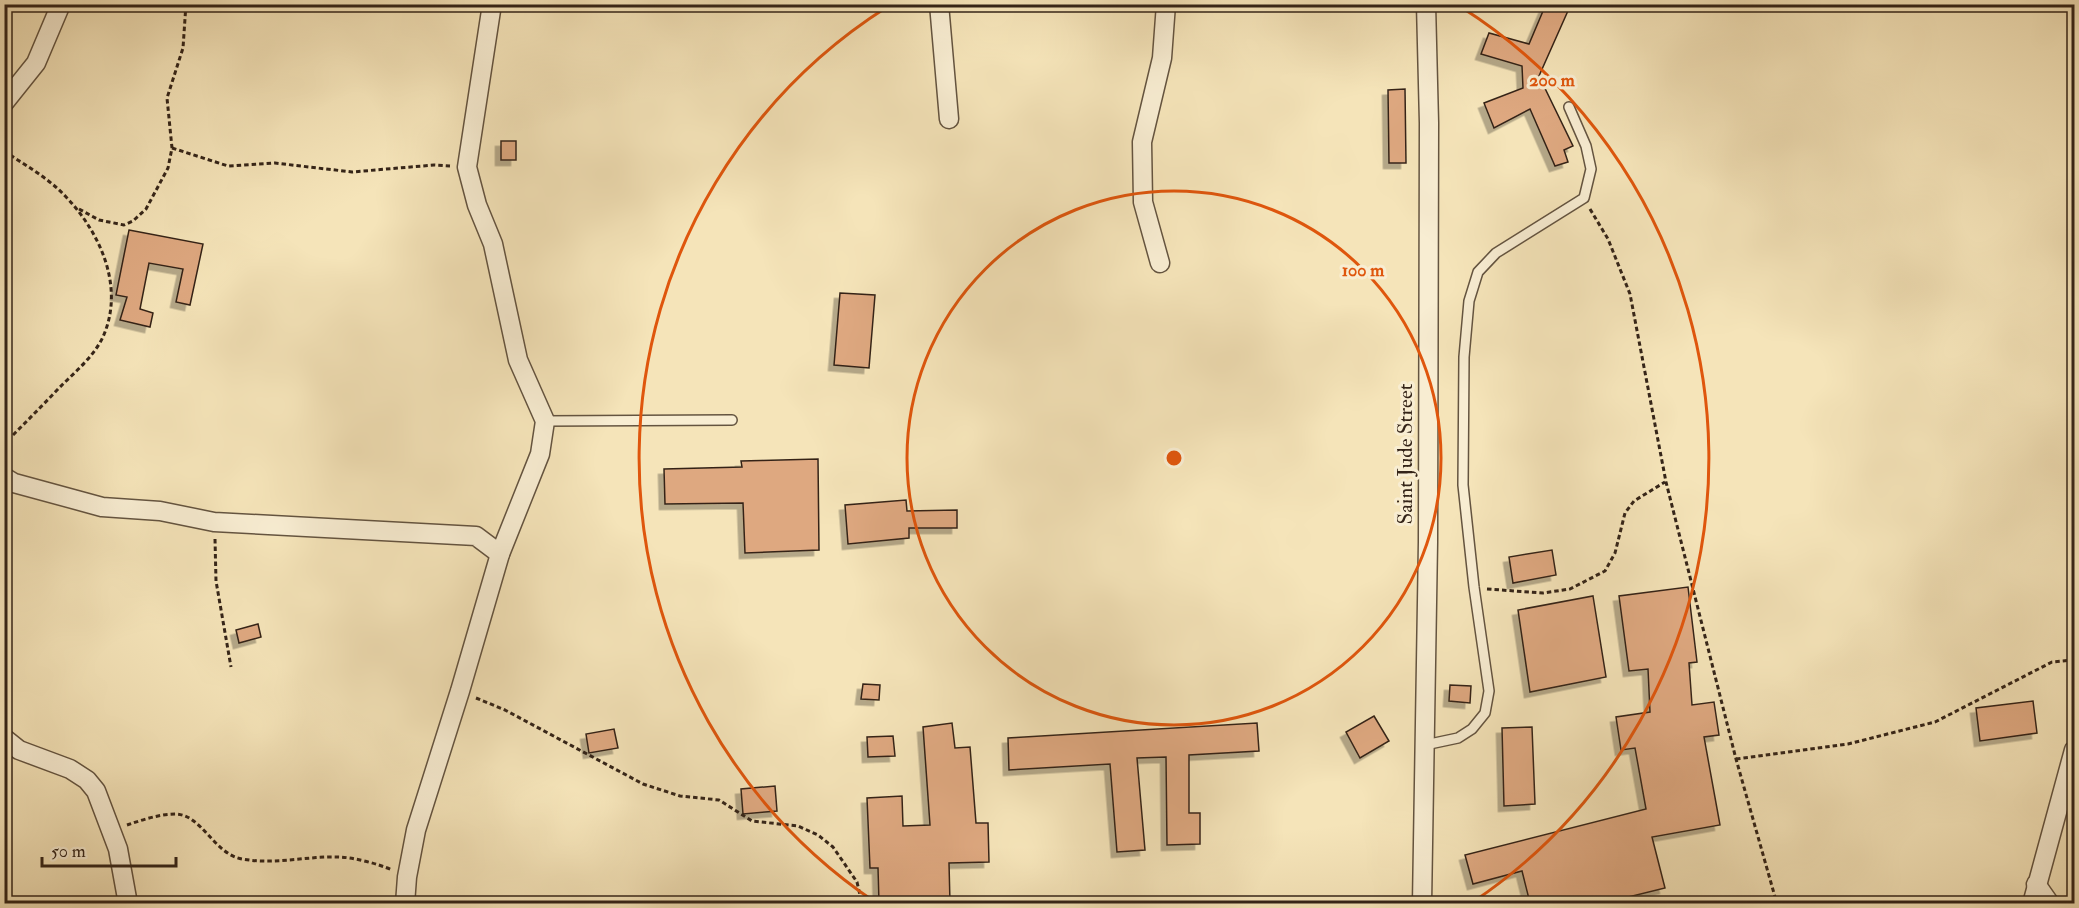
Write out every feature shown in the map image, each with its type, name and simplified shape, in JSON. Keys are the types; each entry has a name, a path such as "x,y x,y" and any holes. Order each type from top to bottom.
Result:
{"street":[{"path":"4,103 36,63 61,4"},
{"path":"405,903 407,877 416,830 500,554 540,454 545,421 518,360 493,244 477,205 467,167 492,4"},
{"path":"939,4 949,119"},
{"path":"1160,263 1143,202 1142,141 1162,58 1166,4"},
{"name":"Saint Jude Street","path":"1422,903 1429,135 1426,4"},
{"path":"4,477 14,483 102,507 160,511 214,522 461,534 476,536 500,554"},
{"path":"4,738 19,750 70,769 87,780 96,791 118,849 128,903"},
{"path":"2032,903 2074,750"},
{"path":"2036,884 2050,903"}],"lane":[{"path":"1425,745 1458,738 1472,729 1485,713 1488,691 1463,485 1464,357 1469,301 1478,272 1496,253 1584,198 1591,169 1586,146 1569,107"},
{"path":"545,421 732,420"}],"path":[{"path":"77,209 99,220 124,225 134,222 146,209 168,168 172,148 167,98 183,48 186,4"},
{"path":"172,148 228,166 275,164 352,172 435,165 467,167"},
{"path":"4,151 56,187 77,209 93,232 111,278 111,306 105,332 89,358 4,444"},
{"path":"1584,198 1608,239 1630,294 1666,482 1736,759 1777,903"},
{"path":"1474,587 1543,593 1570,589 1605,571 1615,553 1625,513 1634,501 1666,482"},
{"path":"214,522 216,581 231,667"},
{"path":"1736,759 1848,744 1935,722 2052,662 2074,660"},
{"path":"460,691 505,710 644,784 680,796 719,800 752,821 798,826 818,835 833,847 856,882 862,903"},
{"path":"110,829 161,815 178,814 192,819 217,846 240,859 270,862 340,857 385,867 407,877"}],"building":[{"path":"1546,4 1571,4 1539,76 1573,146 1564,150 1568,162 1555,166 1530,109 1494,128 1484,103 1523,88 1522,66 1481,54 1489,33 1529,44"},
{"path":"1405,89 1406,163 1389,163 1388,90"},
{"path":"501,141 516,141 516,160 501,160"},
{"path":"129,230 203,244 190,305 176,302 183,269 149,263 140,309 153,313 150,327 120,320 127,297 116,295"},
{"path":"840,293 875,295 869,368 834,365"},
{"path":"818,459 819,550 745,553 743,503 665,504 664,469 742,467 741,461"},
{"path":"906,500 907,511 957,510 957,528 909,528 909,538 848,544 845,505"},
{"path":"1552,550 1556,575 1513,583 1509,557"},
{"path":"1688,587 1697,662 1689,663 1692,705 1714,702 1719,735 1704,737 1720,825 1652,837 1665,888 1604,903 1530,903 1522,871 1473,884 1465,855 1646,809 1635,748 1621,750 1616,717 1650,712 1648,669 1629,671 1619,596"},
{"path":"1593,596 1606,677 1530,692 1518,610"},
{"path":"258,624 261,637 239,643 236,630"},
{"path":"863,684 880,685 879,700 861,699"},
{"path":"1450,685 1471,686 1470,703 1449,701"},
{"path":"2033,701 2037,733 1980,741 1976,708"},
{"path":"1374,716 1389,741 1360,758 1346,732"},
{"path":"952,723 955,748 970,747 976,823 988,823 989,862 949,863 950,903 879,903 878,868 870,868 867,798 902,796 903,826 930,825 923,727"},
{"path":"1257,723 1259,751 1189,755 1189,813 1200,813 1200,844 1167,845 1166,757 1137,758 1145,850 1117,852 1110,764 1009,770 1008,738"},
{"path":"1532,727 1535,804 1504,806 1502,728"},
{"path":"614,729 618,748 589,753 586,734"},
{"path":"893,736 895,756 868,757 867,737"},
{"path":"775,786 777,811 743,814 741,789"}]}
